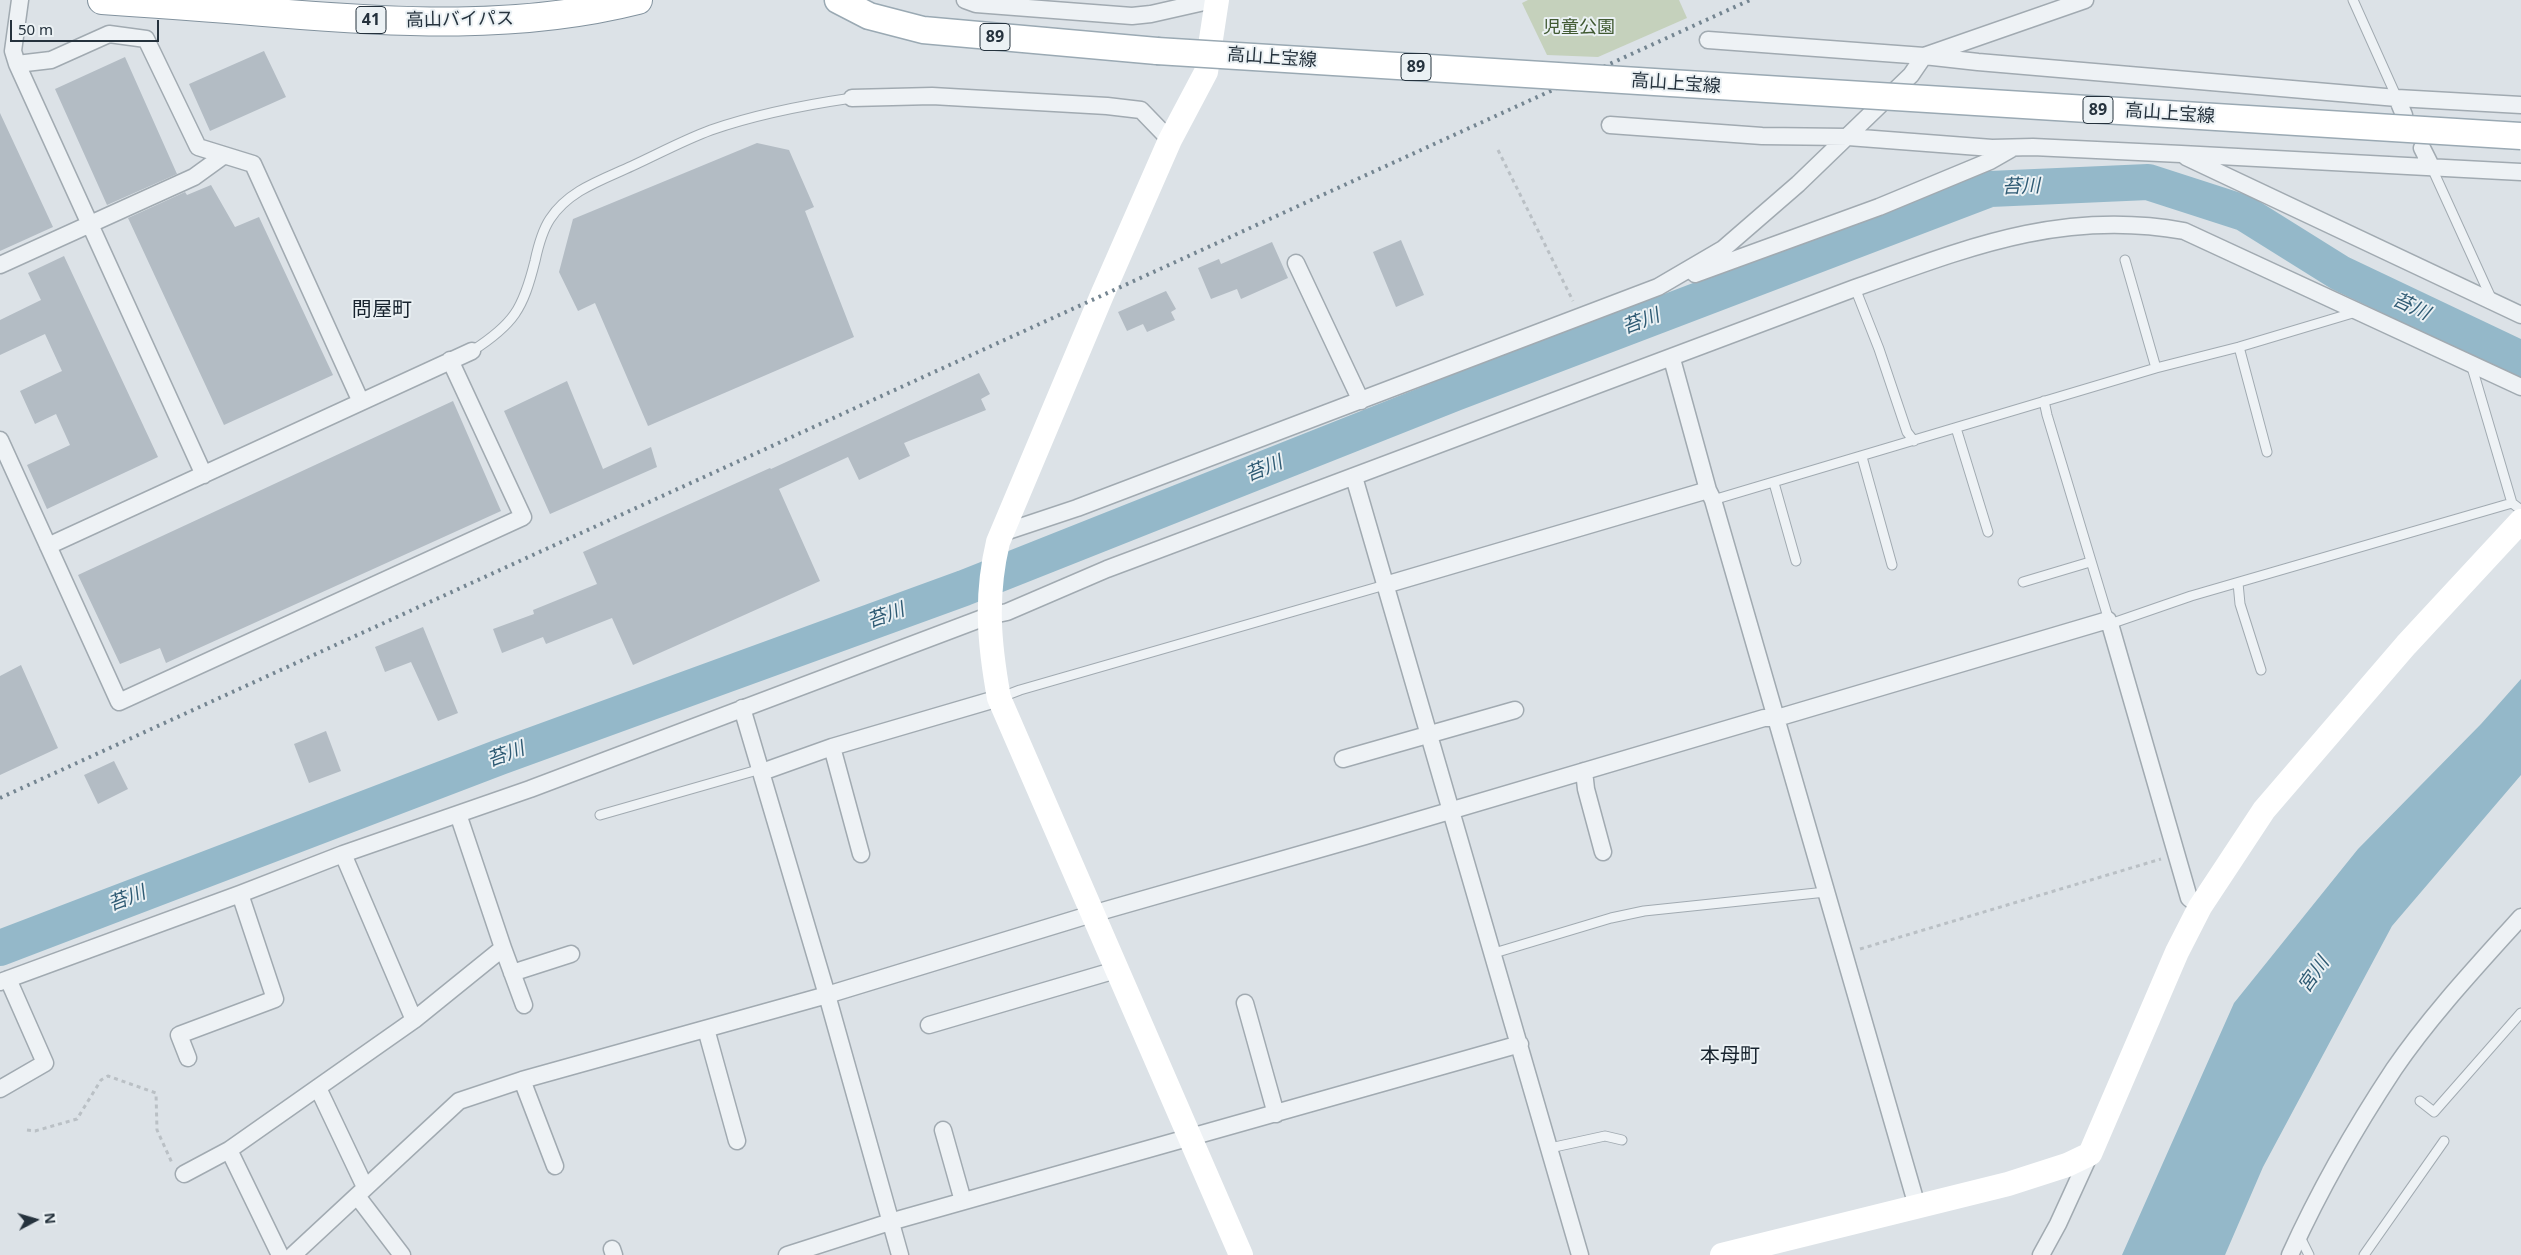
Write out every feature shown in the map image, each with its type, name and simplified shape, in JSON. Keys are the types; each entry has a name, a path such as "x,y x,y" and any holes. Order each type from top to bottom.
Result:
{"highway":[{"name":"高山バイパス","path":"102,0 354,19 423,22 489,21 557,16 638,0"}],"main road":[{"name":"高山上宝線","path":"838,0 869,16 923,30 1157,51 2521,136"}],"street":[{"path":"20,0 10,55 204,475"},
{"path":"965,0 976,4 1132,16 1151,14 1213,0"},
{"path":"1217,0 1206,72 1170,140 1000,537 992,568 989,612 990,651 999,698 1241,1255"},
{"path":"1658,287 1724,249 1848,137 1911,75 1924,56 2085,0"},
{"path":"10,55 51,60 109,34 146,40 198,147 253,164 361,402"},
{"path":"1708,40 1924,56 2397,98 2521,105"},
{"path":"852,98 932,96 1107,106 1141,110 1170,140"},
{"path":"2397,98 2404,115"},
{"path":"1610,125 1762,136 1848,137 1992,148 2181,154 2521,172"},
{"path":"1000,537 1580,316 1879,207 1990,161 2013,148"},
{"path":"2422,148 2431,166"},
{"path":"2181,154 2521,315"},
{"path":"0,265 194,177 224,156"},
{"path":"0,1089 45,1063 4,981 742,708 989,612 1007,612 1108,569 1856,288 1977,245 2038,230 2094,224 2152,226 2184,231 2521,387"},
{"path":"1296,263 1361,401"},
{"path":"48,546 472,350"},
{"path":"1672,358 1673,369 1777,718 1917,1206"},
{"path":"0,440 120,702 523,517 450,360"},
{"path":"1354,477 1491,954 1520,1044 1580,1255"},
{"path":"1385,585 1711,495"},
{"path":"2041,1255 2058,1224 2090,1154 2177,952 2200,907 2258,818 2284,784 2406,645 2516,512"},
{"path":"293,1255 459,1101 522,1080 827,995 1092,914 1365,836 1764,718 1777,718 2109,622 2189,898 2200,907"},
{"path":"762,770 832,747 999,698"},
{"path":"742,708 762,770 827,995 900,1255"},
{"path":"1343,759 1515,710"},
{"path":"832,747 861,854"},
{"path":"1584,771 1586,789 1603,852"},
{"path":"458,814 524,1006"},
{"path":"343,854 414,1020"},
{"path":"188,1058 179,1035 275,999 240,894"},
{"path":"2290,1255 2309,1214 2394,1069 2470,974 2521,917"},
{"path":"184,1174 229,1150 414,1020 503,948"},
{"path":"512,972 571,954"},
{"path":"929,1025 1116,970"},
{"path":"1245,1004 1276,1114"},
{"path":"706,1029 737,1141"},
{"path":"787,1255 890,1222 1520,1044"},
{"path":"522,1080 554,1166"},
{"path":"318,1088 361,1192 402,1255"},
{"path":"943,1130 963,1201"},
{"path":"229,1150 280,1255"},
{"path":"1722,1255 2044,1173 2090,1154"}],"lane":[{"path":"2358,2 2397,98"},
{"path":"472,350 491,338 519,311 528,286 539,243 549,220 561,203 583,188 711,130 801,105 852,98"},
{"path":"2431,166 2492,302"},
{"path":"2125,260 2156,368"},
{"path":"1856,288 1880,349 1908,432 1914,441"},
{"path":"1711,495 1774,483 2156,368 2239,347 2359,311"},
{"path":"2239,347 2267,452"},
{"path":"2471,364 2516,512"},
{"path":"2044,401 2046,415 2109,622 2238,583 2521,510"},
{"path":"1956,428 1988,532"},
{"path":"1862,457 1892,564"},
{"path":"1774,483 1796,561"},
{"path":"2023,582 2090,562"},
{"path":"2238,583 2240,604 2261,670"},
{"path":"999,698 1020,690 1385,585"},
{"path":"600,815 762,770"},
{"path":"1491,954 1611,918 1644,911 1826,892"},
{"path":"2420,1101 2434,1112 2521,1013"},
{"path":"1550,1148 1605,1136 1622,1140"},
{"path":"2364,1255 2444,1141"},
{"path":"2299,1235 2309,1255"}],"path":[{"path":"1498,150 1580,316"},
{"path":"1843,951 1859,949 2176,855"},
{"path":"27,1130 35,1131 77,1119 101,1080 108,1076 156,1093 157,1130 178,1177 184,1174"}],"green space":[{"name":"児童公園","path":"1528,0 1679,0 1687,18 1598,57 1547,55 1522,3"}],"water":[{"name":"宮川","path":"2521,679 2521,775 2392,926 2263,1167 2225,1255 2122,1255 2234,1003 2358,849 2481,724"}],"building":[{"path":"264,51 286,97 210,131 189,84"},
{"path":"125,57 177,174 107,205 55,89"},
{"path":"0,113 53,227 0,251"},
{"path":"757,143 789,150 814,207 805,211 854,337 648,426 595,303 578,311 559,272 573,219"},
{"path":"211,185 235,227 259,217 333,375 224,425 128,218 185,192 187,195"},
{"path":"1401,240 1424,295 1396,307 1373,252"},
{"path":"1272,242 1288,278 1241,299 1237,289 1211,299 1198,268 1219,259 1221,264"},
{"path":"64,256 158,457 47,509 27,465 70,445 56,414 35,424 20,391 62,371 45,334 0,355 0,320 41,300 28,273"},
{"path":"1166,291 1176,309 1171,312 1175,320 1147,332 1143,324 1127,331 1118,312"},
{"path":"979,373 990,394 981,399 986,410 904,443 910,456 859,480 848,457 779,489 820,581 633,665 612,618 546,644 543,637 502,653 493,629 534,614 533,610 597,584 583,552 771,469"},
{"path":"567,381 603,469 651,447 657,467 550,514 504,411"},
{"path":"453,401 501,511 166,663 160,648 120,664 78,575"},
{"path":"423,627 458,713 438,721 411,662 385,672 375,647"},
{"path":"21,665 58,748 0,775 0,676"},
{"path":"326,731 341,771 309,783 294,744"},
{"path":"114,761 128,789 98,804 84,775"}],"waterway":[{"name":"苔川","path":"0,948 500,757 964,588 1455,393 1990,189 2148,182 2244,213 2340,273 2521,359"}],"railway":[{"path":"0,798 1750,0"}],"district":[{"name":"問屋町","path":"382,310"},
{"name":"本母町","path":"1730,1056"}]}
